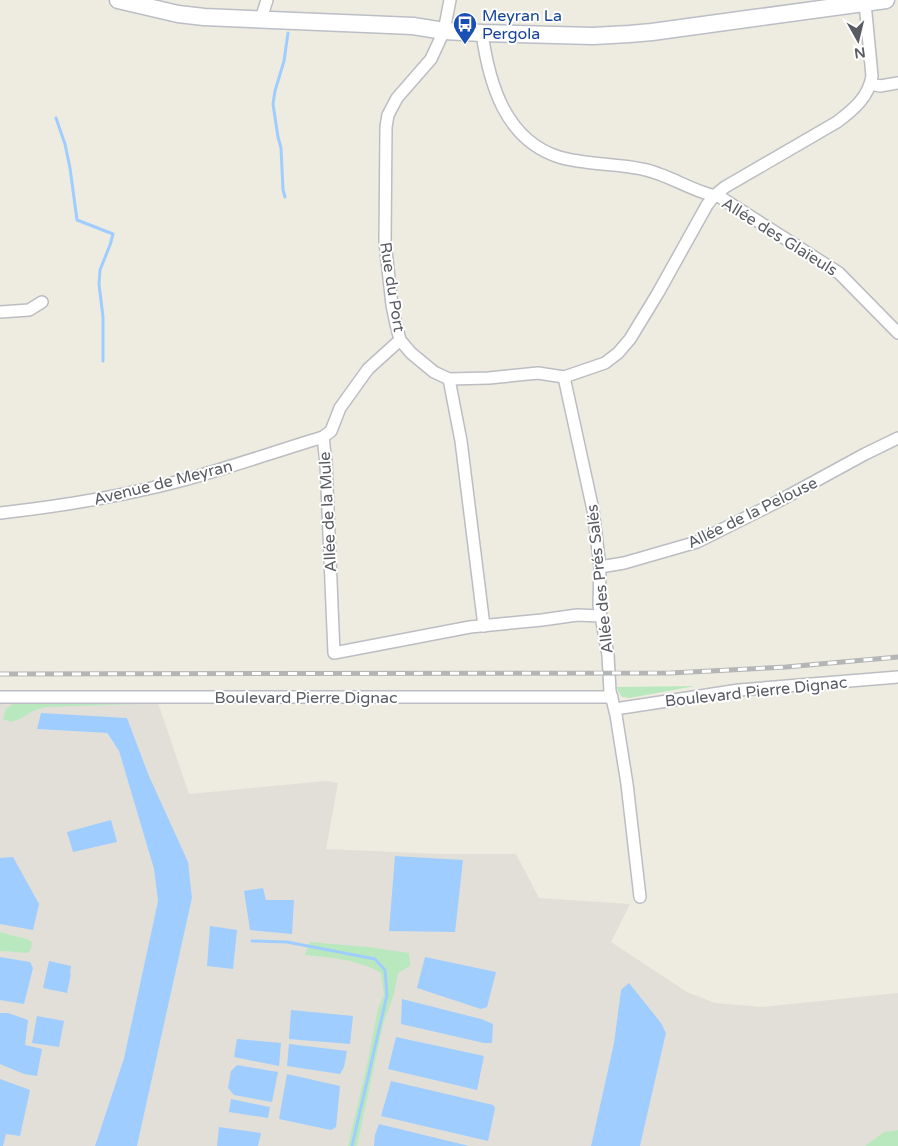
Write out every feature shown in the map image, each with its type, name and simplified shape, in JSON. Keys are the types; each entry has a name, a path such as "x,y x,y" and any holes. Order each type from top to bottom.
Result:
{"main road":[{"path":"118,0 178,14 204,17 412,26 444,31 482,33 593,36 642,34 886,0"}],"street":[{"path":"261,19 267,0"},
{"name":"Rue du Port","path":"449,379 434,372 422,363 400,340 392,305 385,242 386,127 388,115 397,98 431,59 444,31 450,0"},
{"path":"601,616 577,615 484,626 461,440 449,379 489,378 538,373 564,377 605,363 618,353 630,339 714,196 726,187 837,122 858,104 868,91 872,71 865,3"},
{"name":"Allée des Glaïeuls","path":"482,33 492,83 505,113 518,132 540,149 559,157 644,169 720,198 840,273 898,333"},
{"path":"870,84 880,86 898,83"},
{"path":"0,312 29,310 42,302"},
{"name":"Allée de la Mule","path":"400,340 368,369 340,408 331,431 323,437 326,463 334,653 484,626"},
{"name":"Allée des Prés Salés","path":"564,377 593,510 600,566 599,605 608,655 610,691 627,784 640,897"},
{"name":"Avenue de Meyran","path":"0,513 50,507 126,494 185,480 323,437"},
{"name":"Allée de la Pelouse","path":"600,566 624,563 697,542 898,438"},
{"name":"Boulevard Pierre Dignac","path":"0,697 613,703 898,677"}],"shaded area":[{"path":"156,697 189,794 326,781 338,783 326,849 439,854 516,854 539,898 630,904 611,942 687,992 715,1003 762,1007 898,993 898,1130 884,1132 865,1146 640,1146 666,1033 621,990 614,1043 591,1146 137,1146 192,898 127,718 38,729 106,733 119,751 154,869 158,901 124,1058 95,1146 0,1146 0,951 11,952 32,943 27,939 0,932 0,699"}],"green space":[{"path":"695,686 630,698 622,697 617,687"},
{"path":"15,702 143,702 139,704 45,707 11,722 3,719 6,709"},
{"path":"0,932 27,939 32,942 31,949 28,953 0,951"},
{"path":"310,942 409,953 410,966 398,973 394,994 383,1024 357,1146 348,1146 378,1009 384,995 381,973 354,962 305,955"},
{"path":"898,1130 898,1146 865,1146 884,1132"}],"water":[{"path":"41,713 127,718 149,776 188,862 192,898 137,1146 95,1146 124,1058 158,901 154,869 119,751 107,733 37,729"},
{"path":"111,820 117,842 73,852 67,832"},
{"path":"395,856 463,860 455,932 389,931"},
{"path":"13,857 39,904 33,930 0,924 0,858"},
{"path":"263,888 266,900 294,900 292,934 250,930 244,891"},
{"path":"210,926 237,930 233,969 207,966"},
{"path":"0,957 30,962 33,968 24,1004 0,1000"},
{"path":"425,957 496,972 487,1007 481,1009 417,988"},
{"path":"49,961 71,966 67,993 43,988"},
{"path":"629,983 661,1023 666,1033 640,1146 591,1146 614,1043 621,990"},
{"path":"402,999 481,1019 493,1024 492,1043 484,1043 401,1024"},
{"path":"291,1010 353,1016 350,1044 289,1039"},
{"path":"0,1013 8,1013 28,1020 25,1045 42,1049 37,1076 24,1074 0,1064"},
{"path":"37,1016 64,1021 59,1047 32,1043"},
{"path":"396,1037 484,1056 477,1090 388,1069"},
{"path":"237,1039 281,1043 279,1066 234,1057"},
{"path":"289,1044 347,1051 344,1067 340,1074 287,1066"},
{"path":"237,1065 278,1072 272,1102 234,1095 228,1088 231,1071"},
{"path":"287,1074 340,1086 336,1127 331,1130 279,1119"},
{"path":"0,1079 30,1090 20,1136 6,1134 3,1146 0,1146"},
{"path":"391,1081 493,1105 495,1108 488,1141 381,1116"},
{"path":"231,1099 270,1107 268,1118 229,1112"},
{"path":"379,1124 469,1146 374,1146"},
{"path":"219,1127 261,1133 258,1146 217,1146"}],"waterway":[{"path":"285,197 281,148 273,104 284,61 288,33"},
{"path":"56,118 65,144 70,168 77,220 113,234 100,270 103,361"},
{"path":"252,941 287,942 375,959 385,970 387,995 352,1146"}],"railway":[{"path":"0,674 671,673 786,667 898,657"}],"place":[{"name":"Meyran La Pergola","path":"465,45"}]}
